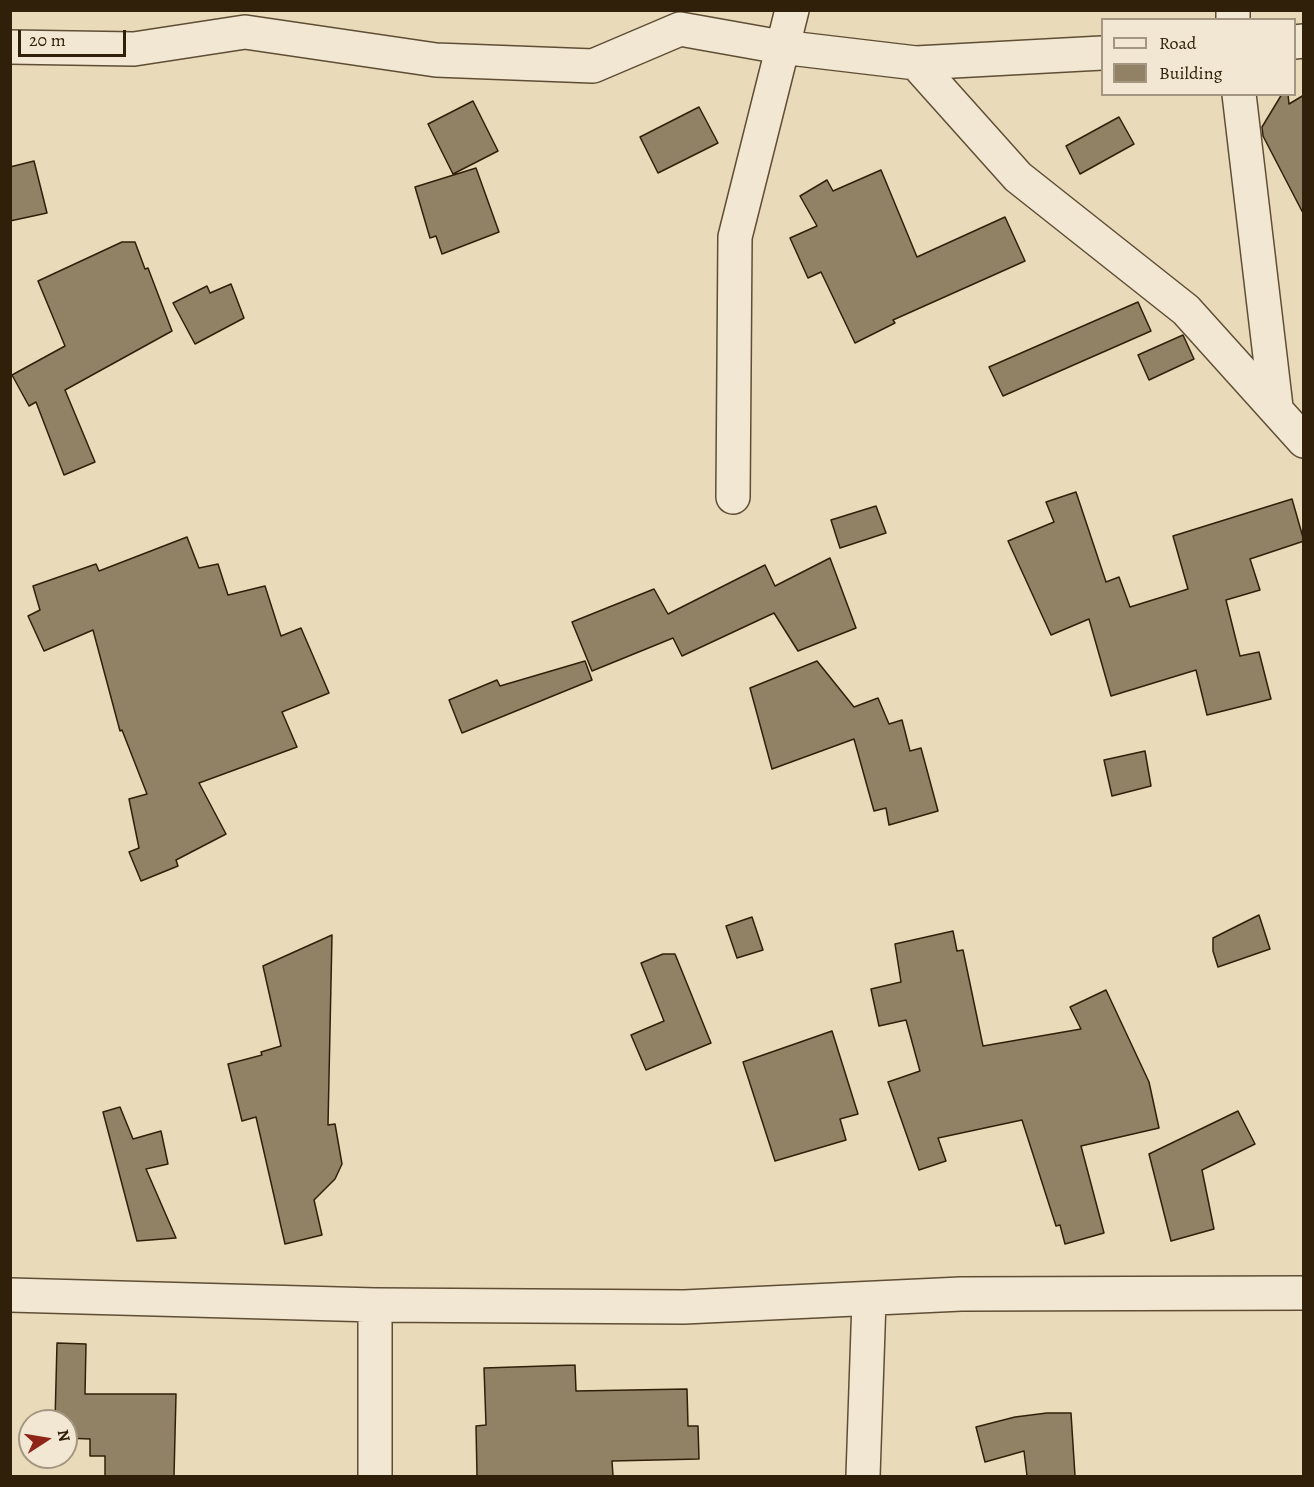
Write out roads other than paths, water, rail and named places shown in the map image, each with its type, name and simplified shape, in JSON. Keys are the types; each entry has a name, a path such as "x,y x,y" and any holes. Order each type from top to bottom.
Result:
{"street":[{"path":"733,497 735,237 792,10"},
{"path":"10,47 134,49 245,32 436,60 593,66 680,30 781,47 916,63 1101,53"},
{"path":"916,63 1018,177 1186,310 1276,407 1304,441"},
{"path":"1239,96 1276,407"},
{"path":"10,1295 375,1305 684,1307 961,1294 1304,1293"},
{"path":"863,1476 869,1300"},
{"path":"375,1305 375,1476"}]}
